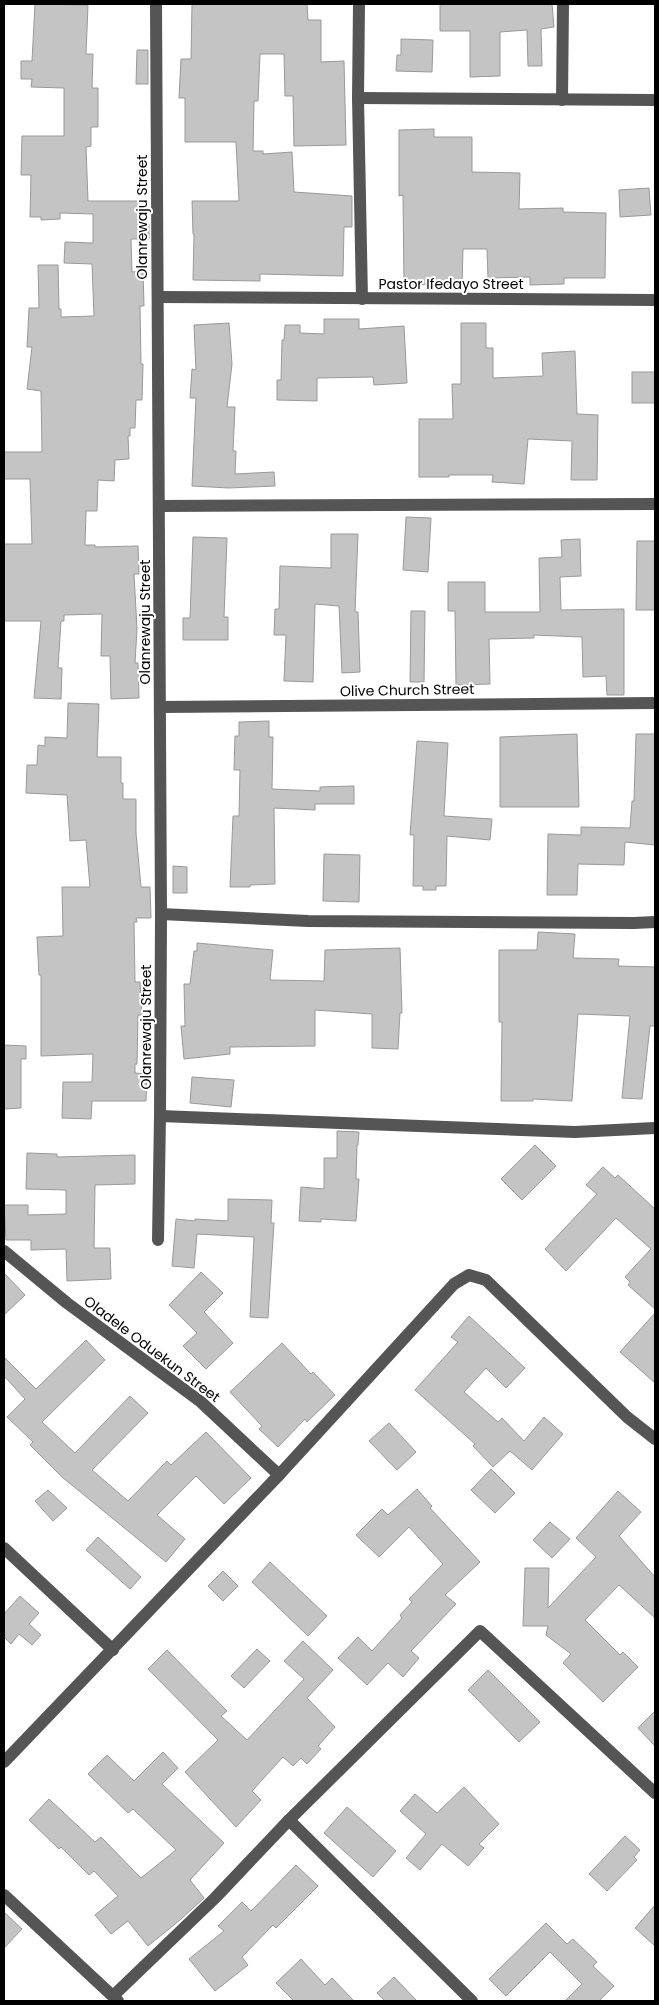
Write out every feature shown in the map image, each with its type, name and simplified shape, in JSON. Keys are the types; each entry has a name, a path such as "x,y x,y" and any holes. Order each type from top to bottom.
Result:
{"street":[{"name":"Olanrewaju Street","path":"156,4 161,914 158,1240"},
{"name":"Pastor Ifedayo Street","path":"359,4 358,98 362,299 655,300"},
{"path":"562,100 563,4"},
{"path":"358,98 655,100"},
{"path":"158,297 362,299"},
{"path":"160,506 655,504"},
{"name":"Olive Church Street","path":"160,707 655,702"},
{"path":"161,914 308,921 655,922"},
{"path":"160,1116 575,1132 655,1128"},
{"name":"Oladele Oduekun Street","path":"4,1251 67,1303 201,1402 279,1475"},
{"path":"4,1762 279,1475 454,1284 469,1275 486,1280 627,1417 655,1439"},
{"path":"4,1548 113,1650"},
{"path":"4,1895 116,1999 289,1820 480,1631 655,1793"},
{"path":"289,1820 472,2001"}],"building":[{"path":"35,4 88,5 86,54 93,54 92,88 98,88 98,127 91,127 91,146 86,147 88,201 139,201 140,224 149,224 149,239 131,239 132,272 143,271 144,306 140,306 141,364 143,364 142,400 136,400 135,428 130,428 130,436 128,436 129,459 115,460 114,481 98,480 97,511 86,511 85,545 95,545 95,547 138,546 139,574 134,574 137,629 135,663 138,663 139,698 111,699 110,656 101,656 102,614 64,615 64,621 61,621 58,668 62,668 61,699 34,698 41,621 4,621 4,544 32,544 30,479 4,479 4,452 42,452 41,391 27,389 32,347 27,347 29,308 39,308 38,265 58,265 59,309 61,309 61,317 94,316 92,264 64,263 65,242 93,243 93,214 60,213 60,219 41,220 41,217 30,217 31,175 21,175 22,136 64,136 64,88 31,87 32,79 21,79 21,61 32,61"},
{"path":"192,4 307,4 308,20 321,20 321,62 344,61 346,145 294,146 293,96 285,96 284,54 260,54 258,101 254,101 253,151 263,151 263,154 292,152 294,192 352,196 352,227 344,227 343,276 260,274 260,281 193,280 194,234 192,201 239,201 236,142 185,142 185,98 179,98 181,59 191,59"},
{"path":"440,4 552,4 554,27 541,29 542,66 528,66 527,30 500,32 500,76 470,77 470,31 440,31"},
{"path":"401,39 433,40 432,72 396,71 397,55 401,55"},
{"path":"137,50 148,50 148,84 136,84"},
{"path":"434,129 434,137 472,137 472,172 520,173 519,209 563,208 563,212 606,213 605,278 564,278 564,284 530,285 530,277 488,278 487,249 463,249 462,285 404,284 403,195 399,196 399,130"},
{"path":"649,188 651,215 620,217 619,190"},
{"path":"324,319 359,319 359,329 404,326 407,383 374,385 373,377 317,378 317,401 277,400 277,380 281,380 282,340 284,340 285,325 300,325 300,333 324,334"},
{"path":"229,323 232,364 227,407 235,407 233,451 236,451 235,474 274,472 275,486 229,488 192,486 196,398 190,398 192,369 196,370 194,325"},
{"path":"461,323 486,323 486,348 493,348 493,378 543,376 542,353 575,351 577,414 598,415 597,480 571,480 572,441 528,439 524,484 492,482 493,475 419,477 419,419 453,419 452,384 461,384"},
{"path":"632,372 655,372 655,403 632,403"},
{"path":"406,517 431,518 428,572 403,570"},
{"path":"331,534 358,534 355,612 358,612 360,672 342,673 339,606 315,604 313,682 284,681 286,635 274,635 275,609 279,609 280,566 331,568"},
{"path":"193,537 227,538 224,617 228,617 228,640 183,640 183,618 190,618"},
{"path":"580,539 581,576 560,577 561,610 624,609 624,695 607,695 606,676 583,677 582,637 534,635 534,638 489,639 490,684 456,685 455,611 448,611 448,582 485,582 485,612 540,612 539,558 562,557 561,540"},
{"path":"637,541 655,541 655,610 636,610"},
{"path":"411,611 425,611 424,682 410,682"},
{"path":"68,703 99,704 97,757 121,757 123,799 136,799 136,833 141,887 150,887 151,918 136,918 137,922 134,922 135,982 140,982 142,1015 138,1015 137,1064 135,1064 135,1073 147,1074 146,1101 92,1101 91,1119 62,1118 63,1082 92,1082 93,1054 41,1056 41,975 39,975 37,937 63,936 62,887 90,887 86,840 70,841 67,795 26,793 27,765 37,765 38,745 45,746 45,737 67,738"},
{"path":"269,721 269,737 273,737 272,789 320,791 320,787 354,786 354,804 315,804 315,810 274,808 275,884 230,887 233,816 239,816 240,770 234,770 235,736 239,736 239,722"},
{"path":"577,734 579,807 500,807 500,737"},
{"path":"636,734 655,734 655,845 625,842 624,865 578,864 577,895 547,895 548,834 581,835 581,827 630,828 632,801 634,801"},
{"path":"417,741 448,743 444,816 492,819 490,840 447,836 446,886 436,886 436,890 423,890 423,886 413,886 414,835 410,835"},
{"path":"324,854 360,855 359,902 323,901"},
{"path":"173,866 187,867 187,893 173,893"},
{"path":"538,932 575,934 573,958 619,959 618,966 655,967 655,1026 650,1026 642,1099 622,1098 630,1016 578,1014 572,1101 533,1099 533,1101 501,1101 502,1022 499,1022 499,950 537,950"},
{"path":"197,943 273,950 270,980 324,981 325,950 400,948 402,1013 400,1013 398,1049 372,1048 372,1014 315,1010 315,1046 230,1047 230,1054 184,1059 181,1026 185,1026 184,984 190,984 194,951 197,951"},
{"path":"4,1045 26,1046 26,1059 21,1059 21,1108 4,1109"},
{"path":"192,1077 234,1080 231,1107 190,1103"},
{"path":"337,1131 359,1132 356,1179 359,1179 356,1221 321,1219 321,1222 299,1221 301,1187 324,1189 324,1158 337,1158"},
{"path":"535,1145 556,1166 522,1200 501,1179"},
{"path":"27,1153 57,1154 57,1157 135,1155 135,1184 95,1185 94,1248 110,1248 111,1279 67,1281 66,1249 31,1250 31,1240 6,1240 4,1205 28,1205 28,1215 66,1214 66,1190 26,1189"},
{"path":"603,1167 615,1178 618,1175 655,1209 655,1309 628,1285 630,1282 625,1277 651,1249 616,1218 566,1271 545,1249 597,1194 586,1185"},
{"path":"228,1199 272,1200 271,1223 274,1223 268,1318 250,1317 254,1237 197,1234 194,1268 172,1266 176,1219 228,1221"},
{"path":"201,1272 223,1293 204,1312 233,1343 206,1369 183,1346 197,1333 169,1305"},
{"path":"4,1273 25,1295 4,1315"},
{"path":"655,1313 655,1383 620,1352"},
{"path":"469,1316 525,1368 506,1388 486,1368 464,1392 498,1422 502,1418 524,1441 544,1417 563,1434 532,1470 510,1451 493,1467 473,1446 475,1444 415,1390 458,1342 451,1337"},
{"path":"86,1340 105,1360 42,1422 75,1453 130,1396 148,1413 92,1470 128,1501 167,1461 171,1465 206,1432 251,1478 224,1504 196,1476 157,1515 185,1539 166,1562 62,1477 30,1445 33,1442 7,1417 25,1399 4,1376 4,1357 36,1389"},
{"path":"282,1343 311,1374 313,1372 335,1395 307,1422 305,1419 278,1447 259,1429 262,1426 230,1392"},
{"path":"389,1423 416,1452 397,1470 369,1441"},
{"path":"491,1469 515,1493 495,1513 471,1490"},
{"path":"417,1489 432,1506 430,1508 480,1562 445,1595 456,1604 411,1651 419,1658 403,1677 388,1663 367,1685 338,1658 358,1637 372,1651 402,1618 400,1615 412,1602 409,1599 443,1564 409,1527 379,1557 356,1535 382,1509 388,1515"},
{"path":"48,1490 67,1508 53,1521 35,1501"},
{"path":"618,1491 641,1512 619,1536 655,1577 655,1618 619,1585 585,1620 620,1655 623,1652 638,1667 603,1702 563,1663 571,1654 546,1635 548,1626 523,1626 525,1568 549,1568 548,1608 596,1557 576,1538"},
{"path":"550,1522 570,1539 552,1558 533,1540"},
{"path":"98,1537 141,1577 130,1589 86,1550"},
{"path":"270,1562 327,1616 308,1636 252,1582"},
{"path":"223,1571 238,1586 223,1601 208,1586"},
{"path":"20,1596 39,1613 29,1624 41,1635 32,1645 19,1634 11,1644 4,1637 4,1614"},
{"path":"303,1641 333,1670 307,1698 335,1727 318,1746 321,1749 307,1764 301,1758 293,1766 283,1757 252,1791 261,1800 236,1827 185,1772 218,1740 148,1669 167,1650 227,1711 221,1716 247,1740 304,1679 284,1661"},
{"path":"257,1649 270,1661 244,1688 231,1676"},
{"path":"488,1670 540,1722 519,1742 468,1690"},
{"path":"655,1711 655,1746 638,1728"},
{"path":"163,1752 178,1768 162,1784 224,1843 190,1880 204,1898 148,1946 128,1921 111,1934 95,1915 118,1896 94,1871 89,1875 61,1847 59,1849 29,1820 49,1799 95,1842 101,1837 141,1878 176,1850 133,1809 128,1813 88,1774 107,1755 134,1781"},
{"path":"464,1787 499,1824 479,1844 484,1848 468,1866 442,1844 420,1870 406,1858 426,1834 400,1811 415,1794 437,1813"},
{"path":"347,1807 396,1851 373,1877 324,1833"},
{"path":"625,1836 640,1850 634,1857 637,1860 607,1891 589,1874"},
{"path":"296,1865 318,1886 276,1928 273,1925 242,1957 248,1965 215,1991 189,1959 224,1931 218,1926 242,1902 251,1911"},
{"path":"655,1905 655,1946 635,1928"},
{"path":"4,1912 22,1929 4,1948"},
{"path":"546,1923 567,1944 573,1939 597,1962 593,1966 614,1986 599,2001 565,2001 582,1984 550,1952 506,1996 489,1979"},
{"path":"301,1959 325,1985 332,1978 354,2001 294,2001 276,1983"},
{"path":"394,1977 417,2001 385,2001 377,1993"}]}
